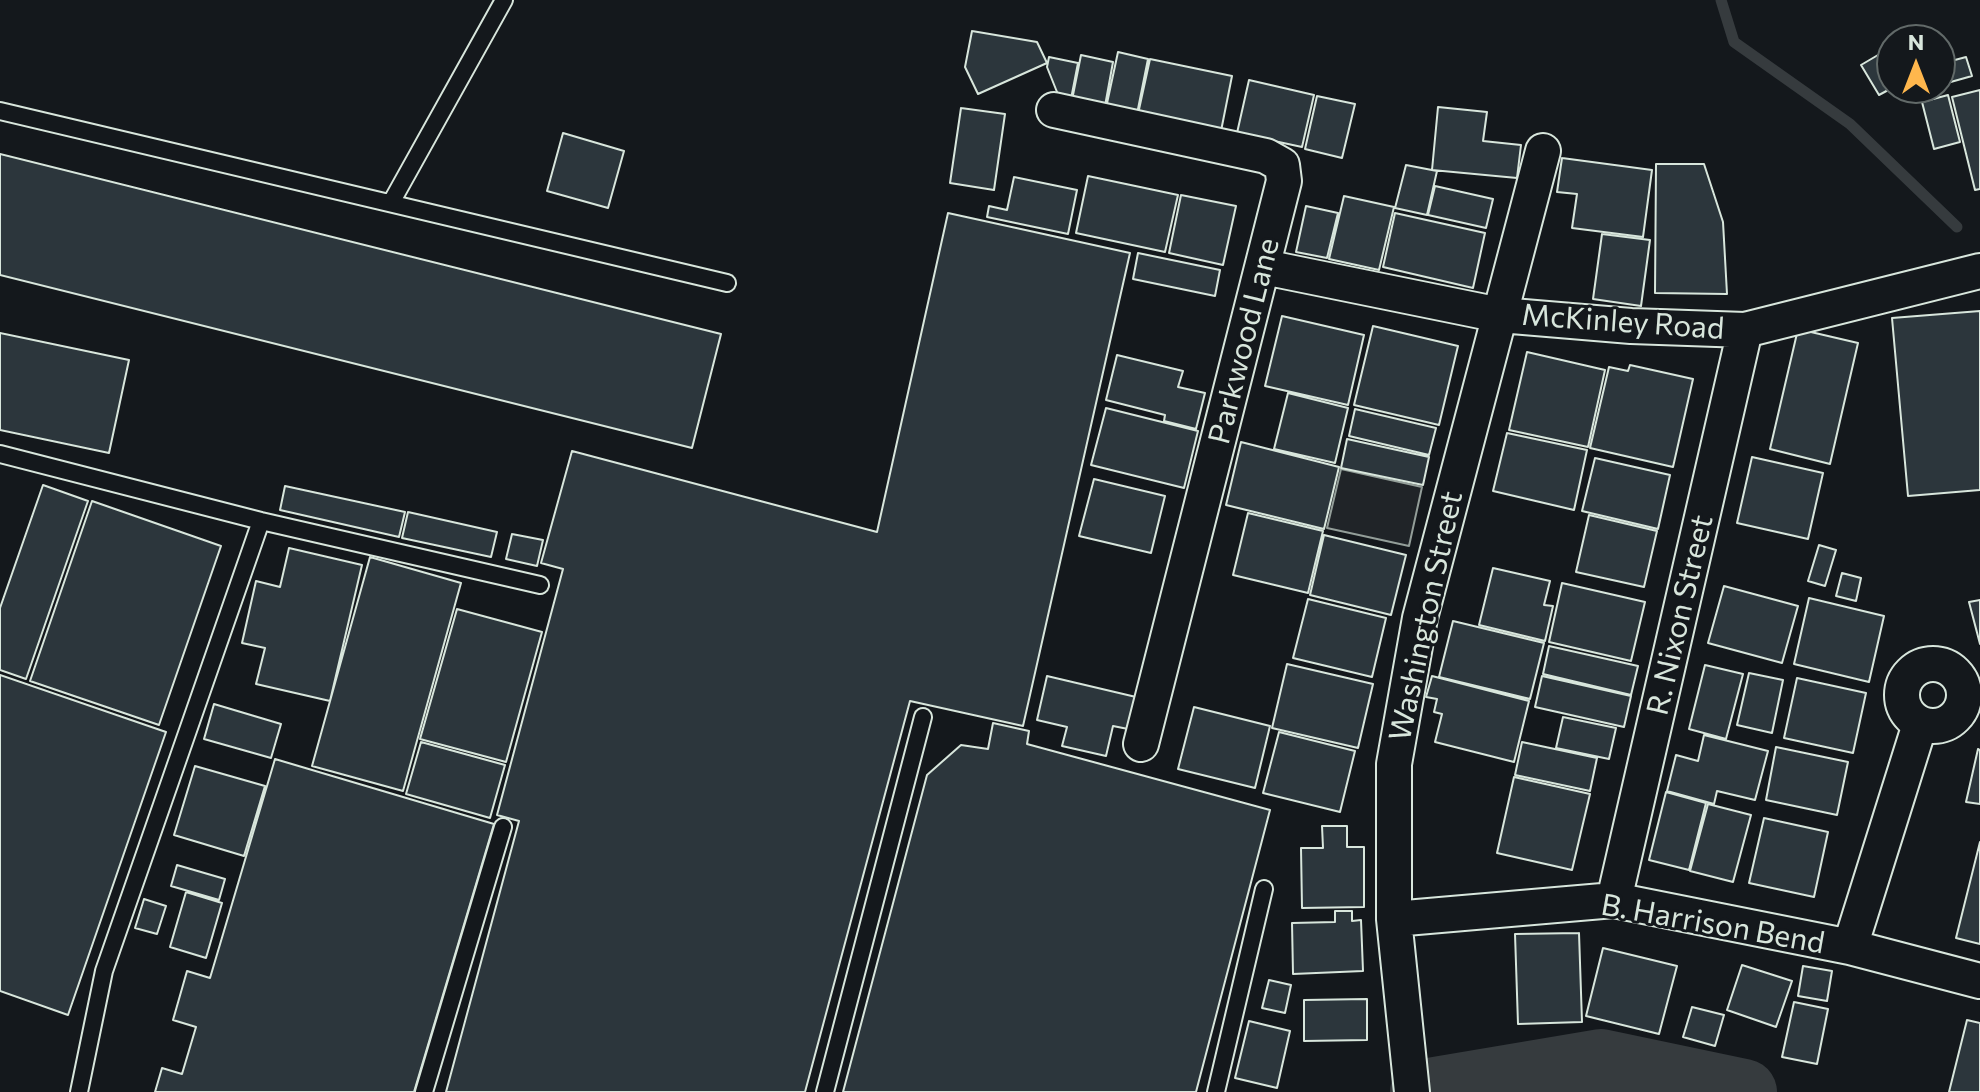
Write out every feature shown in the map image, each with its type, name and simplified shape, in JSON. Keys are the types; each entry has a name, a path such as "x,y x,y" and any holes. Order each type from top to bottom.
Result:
{"street":[{"name":"Parkwood Lane","path":"1054,110 1266,156 1282,165 1284,181 1264,267 1141,744"},
{"name":"Washington Street","path":"1411,1083 1394,919 1394,764 1420,618 1543,151"},
{"name":"McKinley Road","path":"1264,267 1500,315 1631,326 1745,330 1980,271"},
{"name":"R. Nixon Street","path":"1614,900 1745,330"},
{"path":"1850,947 1920,724"},
{"name":"B. Harrison Bend","path":"1394,919 1614,900 1850,947 1980,981"}],"lane":[{"path":"392,201 504,0"},
{"path":"0,111 392,201 727,283"},
{"path":"0,454 261,521 540,585"},
{"path":"79,1092 104,971 261,521"},
{"path":"825,1092 923,717"},
{"path":"424,1092 503,827"},
{"path":"1216,1092 1264,889"}],"shaded area":[{"path":"1341,469 1422,487 1409,546 1327,528"}],"building":[{"path":"972,31 1037,42 1047,63 978,94 965,67"},
{"path":"1118,52 1148,59 1137,114 1106,108"},
{"path":"1081,55 1113,62 1105,106 1072,100"},
{"path":"1876,56 1876,90 1861,65"},
{"path":"1049,57 1078,63 1071,99 1059,97 1047,67"},
{"path":"1966,57 1972,76 1956,80 1956,60"},
{"path":"1150,59 1232,76 1221,131 1138,114"},
{"path":"1249,80 1314,95 1302,147 1237,133"},
{"path":"1980,90 1980,189 1975,190 1954,104 1956,96"},
{"path":"1317,96 1355,104 1342,158 1305,149"},
{"path":"1923,104 1950,104 1960,142 1934,149"},
{"path":"1438,107 1487,112 1483,141 1521,145 1517,178 1432,170"},
{"path":"961,108 1005,114 994,190 950,183"},
{"path":"563,133 624,151 608,208 547,191"},
{"path":"0,154 721,334 692,448 0,275"},
{"path":"1562,158 1652,170 1643,237 1572,228 1577,194 1557,192"},
{"path":"1656,164 1704,164 1723,222 1727,294 1655,293"},
{"path":"1406,165 1437,171 1427,215 1395,208"},
{"path":"1088,176 1178,195 1165,252 1076,233"},
{"path":"1014,177 1077,190 1068,234 987,217 989,206 1007,210"},
{"path":"1435,186 1493,199 1486,228 1428,215"},
{"path":"1181,195 1236,206 1223,265 1169,253"},
{"path":"1344,196 1394,207 1379,270 1329,259"},
{"path":"1306,206 1338,213 1327,258 1296,252"},
{"path":"948,213 1130,253 1023,726 910,701 805,1092 446,1092 519,821 497,815 563,569 541,563 572,451 877,532"},
{"path":"1395,213 1485,233 1473,288 1383,267"},
{"path":"1602,234 1650,240 1641,306 1593,299"},
{"path":"1138,253 1220,270 1215,296 1133,279"},
{"path":"1980,311 1980,490 1908,496 1892,318"},
{"path":"1282,316 1364,335 1348,405 1265,386"},
{"path":"1373,326 1458,346 1439,425 1354,405"},
{"path":"1798,329 1858,343 1830,464 1770,449"},
{"path":"0,333 129,360 109,453 0,430"},
{"path":"1527,352 1605,370 1588,447 1509,430"},
{"path":"1117,355 1183,371 1178,387 1205,393 1196,429 1164,421 1165,415 1106,400"},
{"path":"1630,365 1693,379 1673,467 1590,448 1609,367 1628,371"},
{"path":"1288,393 1348,408 1335,463 1274,449"},
{"path":"1106,408 1198,431 1184,488 1091,465"},
{"path":"1355,409 1436,428 1429,455 1349,436"},
{"path":"1507,433 1587,450 1574,510 1493,491"},
{"path":"1347,439 1429,457 1423,485 1341,468"},
{"path":"1241,442 1339,467 1324,529 1226,505"},
{"path":"1752,457 1823,473 1808,539 1737,523"},
{"path":"1595,458 1670,475 1658,529 1582,511"},
{"path":"1094,479 1165,496 1151,553 1079,536"},
{"path":"43,485 88,501 26,679 0,670 0,608"},
{"path":"285,486 405,512 399,537 280,510"},
{"path":"92,501 221,546 159,725 30,681"},
{"path":"408,512 497,532 491,557 402,538"},
{"path":"1248,513 1323,531 1308,593 1233,575"},
{"path":"1589,515 1657,531 1644,587 1576,572"},
{"path":"512,534 543,540 537,566 506,559"},
{"path":"1324,535 1406,555 1391,615 1310,595"},
{"path":"1819,545 1836,550 1825,586 1808,581"},
{"path":"289,548 362,565 330,701 256,684 265,648 242,643 256,581 280,587"},
{"path":"370,557 461,583 403,791 312,766"},
{"path":"1493,568 1550,581 1544,605 1553,606 1545,641 1479,625"},
{"path":"1842,573 1861,578 1856,601 1836,596"},
{"path":"1562,583 1645,602 1631,661 1549,642"},
{"path":"1724,586 1798,606 1782,663 1708,643"},
{"path":"1809,598 1884,616 1869,682 1794,664"},
{"path":"1308,599 1386,618 1372,677 1293,658"},
{"path":"1980,600 1980,644 1969,602"},
{"path":"457,609 542,632 506,762 420,739"},
{"path":"1453,621 1544,643 1530,699 1439,677"},
{"path":"1549,646 1638,666 1631,695 1543,674"},
{"path":"1287,664 1373,684 1358,748 1272,728"},
{"path":"1705,665 1743,674 1726,739 1689,729"},
{"path":"1749,673 1783,680 1772,733 1737,725"},
{"path":"0,675 166,732 68,1015 0,991"},
{"path":"1047,676 1136,697 1128,729 1113,726 1106,756 1062,746 1067,727 1037,720"},
{"path":"1432,676 1529,701 1514,762 1435,742 1442,714 1434,712 1437,699 1426,697"},
{"path":"1542,676 1631,696 1624,727 1535,707"},
{"path":"1797,678 1866,693 1853,753 1784,738"},
{"path":"214,704 281,724 271,758 204,739"},
{"path":"1194,707 1270,726 1255,788 1178,769"},
{"path":"1563,717 1616,728 1609,759 1556,748"},
{"path":"993,723 1029,731 1027,744 1270,810 1196,1092 843,1092 927,775 961,745 988,749"},
{"path":"1279,732 1355,751 1340,812 1263,793"},
{"path":"1704,735 1768,751 1755,800 1717,791 1714,804 1667,791 1676,755 1698,761"},
{"path":"421,742 505,765 490,818 406,794"},
{"path":"1522,742 1597,758 1590,791 1515,775"},
{"path":"1776,747 1848,762 1837,815 1766,800"},
{"path":"1980,750 1980,804 1966,802"},
{"path":"275,759 494,824 414,1092 155,1092 162,1068 182,1074 196,1027 173,1020 187,971 210,978"},
{"path":"195,766 265,786 244,856 174,835"},
{"path":"1514,777 1590,794 1572,870 1497,853"},
{"path":"1666,792 1706,803 1689,870 1649,860"},
{"path":"1708,804 1751,815 1733,882 1690,871"},
{"path":"1764,818 1828,832 1814,897 1749,883"},
{"path":"1322,826 1347,826 1347,847 1364,847 1364,907 1302,908 1301,848 1323,848"},
{"path":"1980,842 1980,944 1956,938"},
{"path":"177,865 225,879 219,900 171,886"},
{"path":"186,892 222,903 206,958 170,947"},
{"path":"144,899 166,906 157,934 135,928"},
{"path":"1335,911 1352,911 1352,921 1361,920 1363,971 1293,974 1292,923 1335,922"},
{"path":"1579,933 1582,1022 1518,1024 1515,934"},
{"path":"1603,948 1677,966 1659,1034 1586,1016"},
{"path":"1742,965 1792,981 1776,1027 1727,1010"},
{"path":"1803,966 1832,971 1827,1001 1798,996"},
{"path":"1269,980 1291,985 1285,1013 1262,1008"},
{"path":"1367,999 1367,1040 1304,1041 1304,1000"},
{"path":"1794,1002 1828,1009 1817,1064 1782,1057"},
{"path":"1692,1007 1724,1015 1715,1046 1683,1037"},
{"path":"1967,1020 1980,1023 1980,1092 1949,1092"},
{"path":"1249,1021 1290,1031 1277,1088 1235,1078"}],"waterway":[{"path":"1721,0 1734,42 1850,124 1957,227"},
{"path":"1423,1092 1601,1062 1744,1092"}]}
